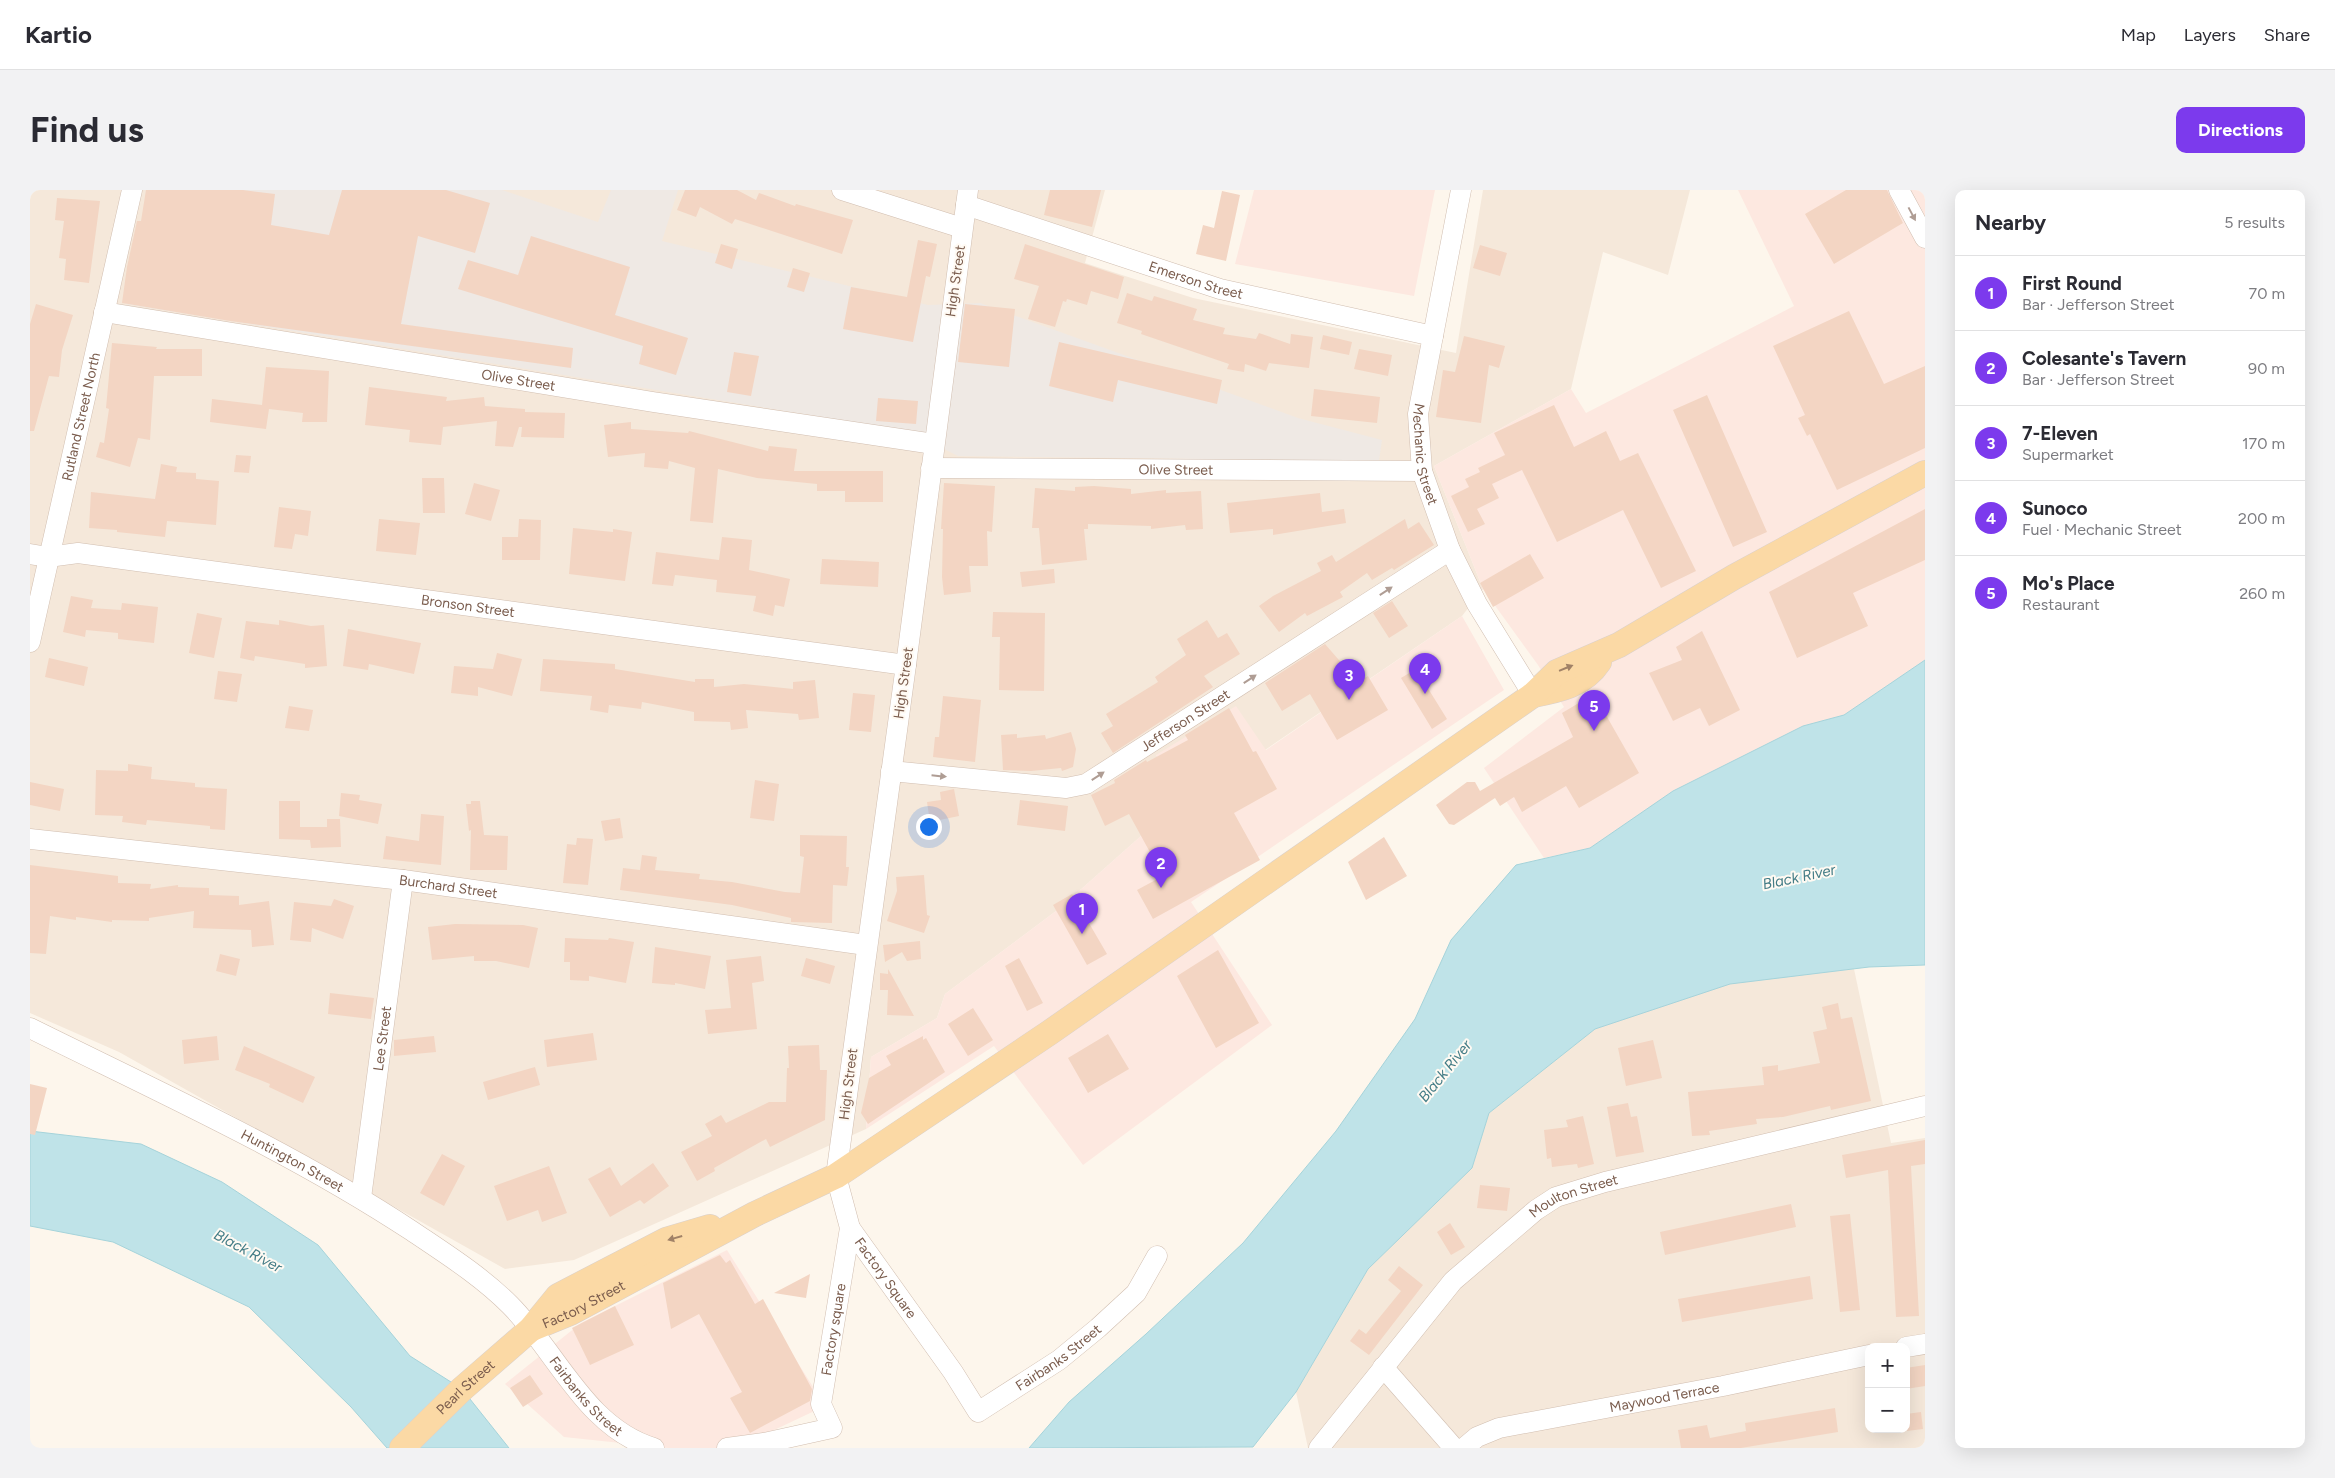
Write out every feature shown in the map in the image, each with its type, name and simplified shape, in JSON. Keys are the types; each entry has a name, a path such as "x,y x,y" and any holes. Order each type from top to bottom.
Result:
{"main road":[{"path":"1533,695 1567,688 1592,673 1606,652 1734,577 1925,473"},
{"name":"Factory Street","path":"531,1329 597,1299 756,1214 836,1176 1049,1033 1533,695"},
{"name":"Pearl Street","path":"402,1448 491,1363 531,1329"}],"street":[{"name":"Rutland Street North","path":"30,642 39,555 104,312 132,190"},
{"path":"842,190 962,228"},
{"name":"Mechanic Street","path":"1461,190 1418,414 1422,471 1450,550 1477,604 1533,695"},
{"path":"1899,190 1925,238"},
{"name":"High Street","path":"836,1176 866,945 906,665 967,198"},
{"name":"Emerson Street","path":"967,198 1220,289 1433,336"},
{"name":"Olive Street","path":"104,312 653,402 934,444"},
{"name":"Olive Street","path":"931,468 1422,471"},
{"name":"Jefferson Street","path":"891,771 1066,788 1086,784 1450,550"},
{"name":"Bronson Street","path":"39,555 78,553 906,665"},
{"name":"Burchard Street","path":"30,839 404,880 866,945"},
{"name":"Lee Street","path":"361,1198 404,880"},
{"name":"Huntington Street","path":"30,1028 239,1132 361,1198 470,1270 510,1304 531,1329"},
{"name":"Moulton Street","path":"1319,1448 1453,1281 1536,1210 1556,1197 1605,1182 1925,1106"},
{"name":"Factory Square","path":"836,1176 850,1228 954,1372"},
{"name":"Factory square","path":"727,1448 764,1443 832,1428 821,1404 850,1228"},
{"name":"Fairbanks Street","path":"954,1372 978,1412 1059,1360 1098,1328 1136,1294 1157,1256"},
{"name":"Fairbanks Street","path":"531,1329 598,1415 636,1443 654,1448"},
{"path":"1910,1347 1925,1344"},
{"name":"Maywood Terrace","path":"1464,1448 1477,1437 1499,1428 1723,1386 1865,1356"},
{"path":"1383,1368 1454,1448"}],"shaded area":[{"path":"30,190 1105,190 1085,263 1193,298 1456,353 1483,190 1690,190 1668,275 1603,252 1571,389 1434,466 1483,589 1462,616 1265,750 1156,755 1186,796 1060,908 945,994 937,1018 871,1057 866,1129 574,1260 505,1269 119,1052 30,1013"},
{"path":"152,190 502,190 598,222 611,190 678,190 662,241 928,305 980,303 1298,418 1382,440 1379,461 958,456 908,431 126,304"},
{"path":"1254,190 1435,190 1414,296 1235,264"},
{"path":"1738,190 1925,190 1925,660 1844,715 1803,726 1673,791 1590,848 1544,858 1484,768 1564,707 1538,665 1483,589 1434,466 1571,389 1586,413 1794,306"},
{"path":"1462,616 1504,690 1191,902 1272,1025 1083,1165 994,1046 866,1129 871,1057 937,1018 945,994 1060,908 1186,796 1156,755 1236,706 1266,750"},
{"path":"1854,969 1891,1143 1925,1138 1925,1448 1308,1448 1296,1392 1368,1269 1472,1168 1489,1113 1595,1029 1730,983"},
{"path":"727,1250 825,1406 736,1448 668,1448 564,1437 505,1384 581,1323"}],"water":[{"name":"Black River","path":"1925,660 1925,965 1869,967 1730,984 1595,1029 1489,1113 1472,1168 1368,1269 1296,1392 1253,1447 1029,1448 1069,1402 1146,1334 1243,1243 1336,1131 1415,1019 1451,940 1516,865 1590,848 1673,791 1803,726 1844,715"},
{"name":"Black River","path":"30,1131 141,1144 222,1182 318,1245 410,1356 462,1389 509,1448 387,1448 351,1407 249,1307 113,1242 30,1226"}],"building":[{"path":"146,190 243,190 275,194 271,225 329,235 342,190 446,190 490,203 475,253 418,236 401,324 573,348 571,368 230,321 122,303 127,267 137,221 141,221"},
{"path":"685,190 737,190 756,200 759,193 795,206 796,204 853,220 842,254 735,219 732,224 700,207 696,217 677,210"},
{"path":"1050,190 1101,190 1092,227 1044,215"},
{"path":"1846,190 1887,190 1903,223 1834,264 1805,214"},
{"path":"1222,191 1240,195 1226,261 1196,254 1203,225 1214,228"},
{"path":"57,198 100,201 89,283 64,280 66,259 59,258 64,221 55,220"},
{"path":"531,236 630,267 615,315 688,338 676,375 639,364 643,346 458,289 468,260 518,275"},
{"path":"918,240 937,244 930,277 926,276 913,342 843,329 851,287 907,297"},
{"path":"721,244 738,249 732,269 715,263"},
{"path":"1025,244 1124,277 1118,299 1091,291 1087,305 1067,299 1066,302 1063,301 1055,327 1028,319 1039,286 1014,279"},
{"path":"1480,245 1507,253 1500,276 1473,268"},
{"path":"793,268 810,273 804,292 787,287"},
{"path":"1127,293 1152,301 1154,296 1197,309 1193,320 1225,328 1223,334 1256,339 1259,333 1290,344 1291,334 1313,337 1309,368 1269,363 1266,371 1245,364 1244,372 1227,369 1229,364 1141,334 1142,331 1117,323"},
{"path":"36,304 73,315 62,350 59,377 49,376 34,431 30,431 30,324"},
{"path":"965,304 1015,309 1009,367 958,362"},
{"path":"1849,311 1884,384 1925,366 1925,448 1837,490 1810,434 1807,436 1798,418 1805,415 1773,346"},
{"path":"1323,335 1352,342 1349,355 1320,349"},
{"path":"1464,336 1505,346 1499,368 1489,365 1481,423 1436,417 1443,370 1455,372"},
{"path":"1059,342 1222,380 1217,404 1118,380 1113,402 1049,386"},
{"path":"112,343 157,347 156,349 202,349 202,376 154,376 150,440 138,438 130,467 96,457 100,442 104,443 109,409 106,408"},
{"path":"1359,349 1392,355 1388,376 1354,369"},
{"path":"734,352 759,356 751,396 727,392"},
{"path":"266,367 329,371 327,422 302,422 303,413 269,409 266,429 210,422 212,399 262,405"},
{"path":"369,387 447,397 446,401 484,397 485,406 525,409 525,412 565,413 564,438 521,437 522,427 519,427 513,447 495,446 497,421 443,427 441,445 409,442 410,430 365,425"},
{"path":"1314,389 1380,397 1377,423 1311,416"},
{"path":"1707,395 1767,532 1733,547 1673,410"},
{"path":"878,398 918,401 916,424 876,421"},
{"path":"1554,405 1574,447 1606,431 1620,461 1638,453 1696,571 1661,588 1623,510 1557,542 1522,470 1492,484 1499,498 1477,509 1485,524 1468,532 1451,496 1469,487 1465,479 1480,472 1478,468 1505,455 1494,433"},
{"path":"631,422 631,429 688,433 689,431 768,451 769,446 797,449 794,471 883,471 883,502 845,502 845,491 817,491 817,484 757,478 718,469 713,523 690,521 695,468 669,461 668,469 644,467 645,453 608,457 604,425"},
{"path":"236,455 251,456 249,473 234,472"},
{"path":"161,464 177,467 176,472 196,473 196,479 219,481 216,525 167,521 165,537 89,528 91,492 155,499"},
{"path":"422,478 444,478 445,513 423,513"},
{"path":"474,483 500,490 491,521 465,514"},
{"path":"944,483 995,486 992,532 987,531 988,566 969,566 971,592 944,595 942,577 943,529 941,529"},
{"path":"1094,486 1131,489 1131,494 1166,490 1166,493 1201,491 1203,529 1186,530 1185,525 1151,529 1151,526 1088,524 1088,529 1084,529 1087,560 1042,565 1039,528 1032,528 1035,488 1075,491 1075,487"},
{"path":"1320,493 1322,512 1344,509 1346,523 1273,535 1273,529 1230,533 1227,503"},
{"path":"279,507 311,511 308,536 295,534 292,549 274,547"},
{"path":"1925,509 1925,560 1853,593 1868,626 1797,658 1769,592"},
{"path":"379,519 420,523 416,555 376,551"},
{"path":"519,519 541,520 540,560 502,560 502,537 518,537"},
{"path":"1405,519 1408,529 1419,522 1434,545 1394,570 1392,568 1372,580 1367,573 1340,592 1343,597 1307,616 1305,613 1279,632 1259,606 1273,596 1321,571 1317,563 1332,555 1336,562"},
{"path":"573,528 613,532 613,529 632,532 625,581 569,574"},
{"path":"722,537 752,540 749,570 790,579 784,607 775,605 773,616 753,611 756,596 716,592 717,580 675,575 673,586 652,584 656,552 719,560"},
{"path":"1530,554 1544,578 1493,607 1480,583"},
{"path":"822,559 879,562 878,587 820,584"},
{"path":"1054,569 1055,583 1022,587 1020,572"},
{"path":"71,596 93,600 91,608 121,610 122,603 158,607 154,643 118,639 118,633 86,630 85,637 63,632"},
{"path":"1392,601 1408,626 1389,638 1373,613"},
{"path":"993,612 1045,613 1044,691 999,690 1000,637 992,637"},
{"path":"197,613 222,618 214,658 189,653"},
{"path":"279,620 311,626 324,625 327,666 305,668 305,664 255,656 254,661 240,658 246,621 279,625"},
{"path":"1207,620 1218,638 1227,633 1240,654 1204,676 1213,687 1113,753 1101,733 1113,726 1106,714 1158,682 1155,677 1186,655 1177,639"},
{"path":"348,629 421,643 414,674 369,664 368,670 343,666"},
{"path":"1702,631 1740,710 1709,726 1700,708 1673,721 1649,673 1682,660 1676,647"},
{"path":"1325,644 1358,682 1368,676 1388,710 1337,740 1310,694 1282,711 1265,683"},
{"path":"497,653 522,659 512,696 478,687 478,696 451,693 454,666 493,669"},
{"path":"49,658 88,667 84,686 45,677"},
{"path":"543,659 615,664 615,669 695,682 695,679 714,679 714,687 744,684 793,689 793,682 815,680 819,718 799,720 798,714 746,710 748,728 731,730 730,722 694,721 694,712 642,702 641,709 609,705 608,713 590,710 592,696 540,691"},
{"path":"1416,669 1447,719 1432,729 1401,678"},
{"path":"218,671 242,674 237,702 214,699"},
{"path":"853,693 875,695 871,732 849,730"},
{"path":"1594,694 1639,773 1579,808 1566,786 1522,812 1514,797 1500,806 1495,798 1454,825 1449,824 1436,805 1467,782 1475,782 1480,791 1573,737 1562,713"},
{"path":"943,696 981,700 975,762 933,757 935,737 939,737"},
{"path":"289,706 313,710 309,731 285,728"},
{"path":"1229,708 1253,752 1256,751 1277,789 1234,813 1260,860 1153,919 1137,890 1163,876 1129,814 1105,826 1091,795 1115,783 1114,780 1146,760 1147,762 1188,740 1185,735"},
{"path":"1071,732 1076,749 1073,767 1062,771 1061,768 1031,771 1003,770 1001,735 1017,734 1017,738 1045,735 1046,739"},
{"path":"128,764 152,767 151,779 195,783 195,787 227,789 225,830 210,829 210,826 147,820 146,825 122,822 123,816 95,815 96,770 128,771"},
{"path":"755,780 779,784 774,821 750,818"},
{"path":"30,782 64,789 60,811 30,805"},
{"path":"954,789 959,816 930,822 927,802 941,800 940,792"},
{"path":"341,793 360,795 359,800 382,804 378,824 339,816"},
{"path":"1020,800 1068,806 1065,831 1017,825"},
{"path":"279,801 300,801 300,827 327,827 327,819 340,819 341,847 311,848 310,840 279,839"},
{"path":"471,801 480,801 484,835 508,836 507,870 470,870 471,830 469,831 466,804 471,804"},
{"path":"421,814 444,816 441,865 383,859 386,836 419,841"},
{"path":"620,818 623,838 605,841 601,821"},
{"path":"800,835 847,836 846,867 849,867 847,886 833,885 832,923 791,922 791,918 732,905 620,890 623,868 640,870 642,855 657,857 655,870 700,874 699,879 732,882 800,893 804,857 800,856"},
{"path":"1384,837 1407,876 1366,900 1348,862"},
{"path":"577,838 593,839 588,885 563,883 567,844 576,845"},
{"path":"30,865 118,876 118,883 151,884 150,889 178,885 178,887 209,888 209,895 239,896 239,905 269,901 274,945 252,947 251,930 193,928 194,911 149,918 149,921 112,920 112,922 76,917 76,920 50,916 46,954 30,953"},
{"path":"924,875 927,915 930,916 924,933 887,921 897,891 896,877"},
{"path":"1072,894 1107,954 1087,965 1053,905"},
{"path":"334,899 354,906 343,939 312,928 311,942 290,940 294,902 331,906"},
{"path":"455,924 523,925 538,928 529,968 496,961 474,961 474,956 432,960 428,927"},
{"path":"565,938 608,940 609,938 634,942 626,983 589,976 589,981 570,980 570,962 564,962"},
{"path":"920,941 921,959 907,961 902,952 885,962 883,945"},
{"path":"655,947 711,956 705,989 675,983 675,985 652,983"},
{"path":"1218,950 1259,1023 1216,1048 1177,976"},
{"path":"220,954 240,959 236,976 216,971"},
{"path":"761,956 764,981 752,983 757,1029 708,1034 705,1010 731,1008 726,960"},
{"path":"806,958 835,966 830,984 801,976"},
{"path":"1019,958 1043,1003 1027,1011 1005,966"},
{"path":"888,969 914,1016 887,1015 888,990 880,990 880,973 888,974"},
{"path":"330,993 374,998 371,1019 328,1014"},
{"path":"1838,1003 1841,1019 1852,1017 1871,1101 1831,1110 1830,1106 1783,1117 1756,1119 1757,1124 1709,1131 1710,1135 1692,1136 1688,1092 1764,1085 1762,1067 1778,1065 1778,1071 1820,1063 1813,1032 1827,1029 1822,1007"},
{"path":"973,1008 993,1040 968,1056 948,1024"},
{"path":"593,1033 597,1060 547,1067 544,1040"},
{"path":"1108,1034 1129,1069 1088,1093 1068,1058"},
{"path":"217,1036 219,1060 184,1064 182,1040"},
{"path":"434,1036 436,1052 394,1056 394,1040"},
{"path":"923,1036 923,1040 926,1038 945,1072 868,1124 861,1113 869,1078 891,1065 886,1056"},
{"path":"1653,1040 1662,1078 1626,1086 1618,1048"},
{"path":"819,1045 820,1070 827,1070 825,1120 770,1147 766,1139 714,1168 715,1171 697,1181 681,1152 712,1136 705,1124 721,1115 726,1123 769,1102 786,1102 787,1068 789,1068 788,1046"},
{"path":"244,1046 315,1077 303,1103 269,1087 270,1084 235,1070"},
{"path":"535,1067 540,1085 488,1100 483,1082"},
{"path":"30,1084 47,1088 35,1135 30,1134"},
{"path":"1628,1103 1631,1117 1637,1116 1644,1152 1616,1157 1607,1107"},
{"path":"1583,1116 1594,1164 1578,1168 1577,1164 1552,1167 1551,1158 1547,1159 1544,1130 1568,1127 1566,1120"},
{"path":"1925,1140 1925,1164 1911,1166 1919,1316 1896,1317 1888,1170 1846,1178 1842,1155"},
{"path":"442,1154 465,1166 444,1206 420,1193"},
{"path":"653,1163 669,1186 644,1204 640,1200 610,1217 588,1179 610,1167 621,1186"},
{"path":"549,1166 567,1213 542,1222 538,1210 507,1221 494,1186"},
{"path":"1480,1185 1510,1188 1507,1211 1477,1208"},
{"path":"1791,1204 1796,1227 1665,1255 1660,1232"},
{"path":"1850,1214 1860,1310 1840,1312 1830,1216"},
{"path":"1450,1223 1465,1247 1451,1255 1437,1232"},
{"path":"720,1255 726,1263 730,1260 755,1304 763,1299 812,1389 810,1401 750,1433 730,1398 742,1392 699,1314 671,1329 663,1283"},
{"path":"1399,1266 1423,1285 1369,1355 1350,1341 1359,1329 1366,1334 1401,1291 1388,1280"},
{"path":"810,1274 806,1298 774,1293"},
{"path":"1810,1276 1813,1299 1682,1322 1678,1299"},
{"path":"615,1306 634,1345 590,1365 572,1328"},
{"path":"1925,1365 1925,1386 1910,1388 1910,1367"},
{"path":"530,1375 543,1394 523,1407 510,1388"},
{"path":"1835,1408 1838,1432 1741,1448 1681,1448 1678,1430 1707,1425 1710,1438 1746,1431 1745,1423"},
{"path":"1921,1412 1923,1429 1910,1431 1910,1413"}],"place":[{"name":"Sunoco","path":"1425,694"},
{"name":"7-Eleven","path":"1349,700"},
{"name":"Mo's Place","path":"1594,731"},
{"name":"Colesante's Tavern","path":"1161,888"},
{"name":"First Round","path":"1082,934"}]}
